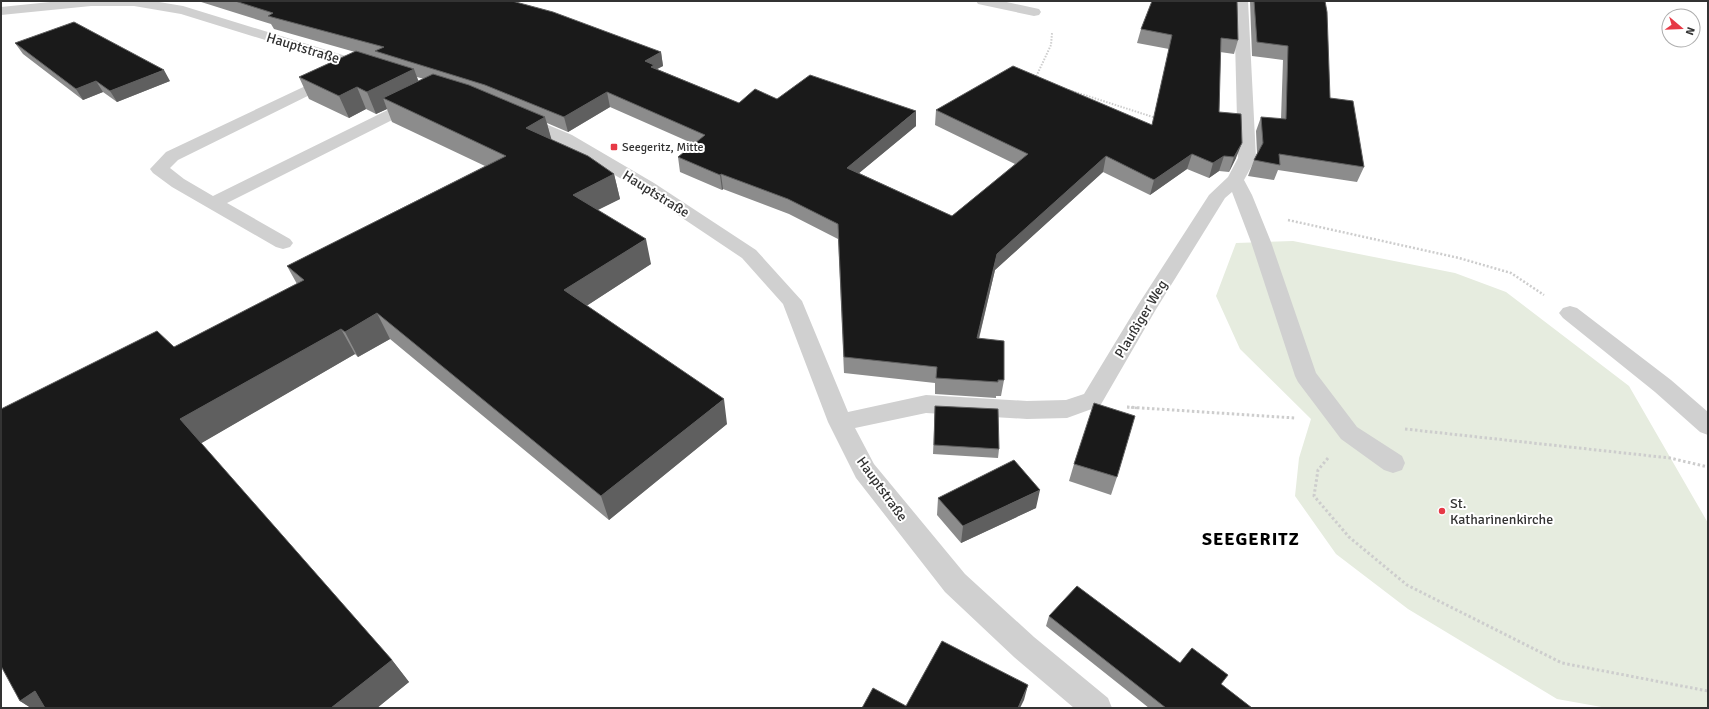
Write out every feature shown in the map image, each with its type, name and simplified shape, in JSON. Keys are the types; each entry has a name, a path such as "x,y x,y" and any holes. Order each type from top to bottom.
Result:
{"street":[{"path":"983,1 1034,12"},
{"name":"Plaußiger Weg","path":"840,422 926,404 1027,410 1067,410 1092,400 1145,310 1218,195 1235,180 1247,158 1241,1"},
{"name":"Hauptstraße","path":"1,11 91,2 134,2 183,10 380,72"},
{"path":"283,243 178,183 159,169 172,156 359,65"},
{"path":"213,203 434,94"},
{"name":"Hauptstraße","path":"511,115 566,139 648,188 749,254 792,301 840,422 865,471 955,582 1024,647 1097,708"},
{"path":"1235,180 1243,195 1253,222 1306,376 1349,433 1393,463"},
{"path":"1570,313 1663,386 1708,426"}],"path":[{"path":"1034,12 1053,19 1051,45 1035,79 1042,82"},
{"path":"1062,88 1158,120"},
{"path":"1253,222 1284,219 1459,258 1511,273 1570,313"},
{"path":"1125,407 1296,418"},
{"path":"1708,466 1670,458 1385,427 1349,433 1318,470 1314,496 1349,537 1407,585 1562,663 1708,691"}],"shaded area":[{"path":"1293,241 1455,273 1506,292 1629,386 1708,523 1708,708 1607,708 1557,699 1408,609 1336,554 1295,496 1299,458 1311,419 1240,349 1216,296 1236,243"}],"building":[{"path":"235,1 512,1 553,12 661,52 645,61 654,65 651,67 739,103 755,89 777,99 810,75 916,111 847,168 952,216 1028,154 936,110 1013,66 1152,125 1172,35 1141,29 1152,1 1237,1 1238,40 1221,38 1219,112 1241,114 1242,143 1234,157 1224,156 1213,163 1192,154 1154,180 1106,156 997,254 977,338 1004,341 1004,380 998,380 998,382 936,378 937,367 844,357 838,224 788,199 721,174 720,175 678,157 705,135 607,92 564,117 485,85 375,51 384,47 268,16 273,13"},
{"path":"1254,1 1325,1 1327,12 1330,98 1353,101 1364,167 1279,154 1280,165 1254,160 1263,143 1261,117 1286,119 1288,46 1257,42"},
{"path":"74,22 164,70 110,91 96,81 76,89 15,43"},
{"path":"356,51 414,69 367,92 357,87 339,96 299,77"},
{"path":"433,74 469,85 545,117 526,128 588,156 614,174 573,195 646,239 564,290 724,399 601,496 377,313 345,332 341,329 180,419 392,660 331,708 45,708 35,691 20,701 1,666 1,409 157,331 174,347 304,280 287,266 506,156 383,98"},
{"path":"1094,403 1135,416 1117,477 1074,464"},
{"path":"935,406 998,409 999,449 934,445"},
{"path":"1014,460 1040,490 963,526 938,498"},
{"path":"1077,586 1180,663 1192,648 1228,675 1221,684 1252,708 1166,708 1049,616"},
{"path":"942,641 1028,685 1018,708 862,708 873,688 906,706"}],"place":[{"name":"Seegeritz, Mitte","path":"614,147"},
{"name":"St. Katharinenkirche","path":"1442,511"}],"district":[{"name":"SEEGERITZ","path":"1251,539"}]}
